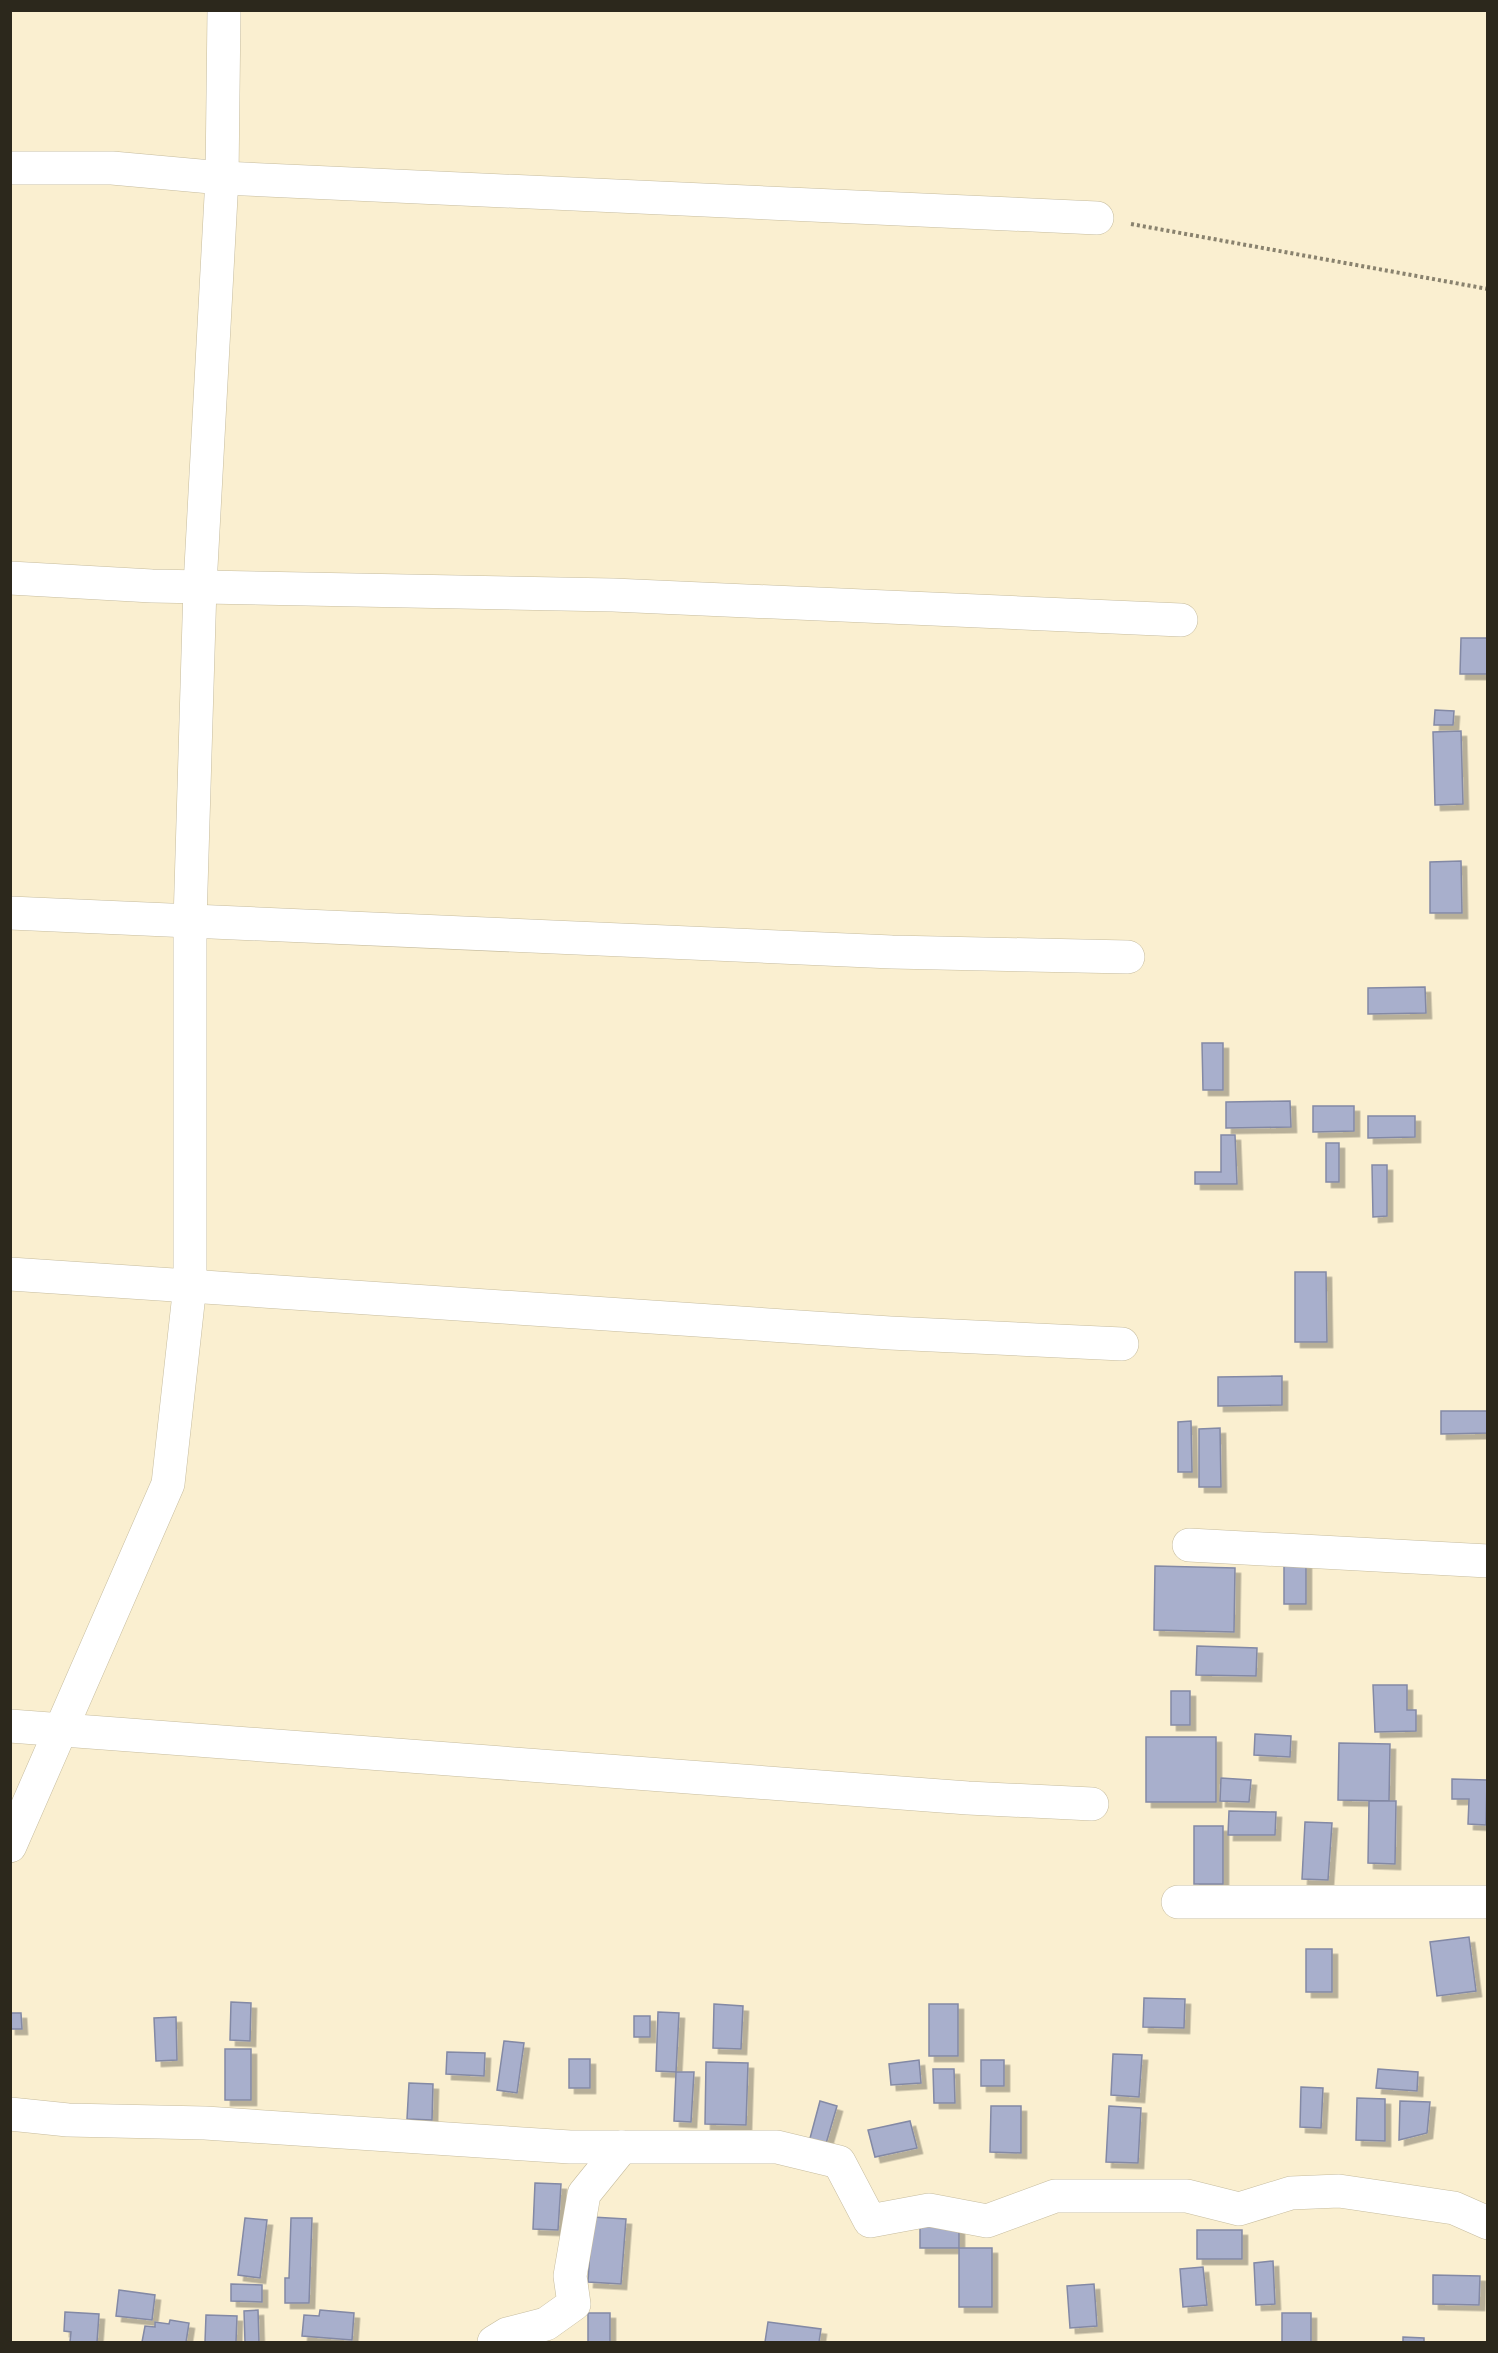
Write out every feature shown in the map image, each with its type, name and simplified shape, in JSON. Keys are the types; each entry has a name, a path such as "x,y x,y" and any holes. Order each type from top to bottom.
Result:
{"street":[{"path":"10,1846 168,1484 190,1285 190,922 200,586 222,178 224,10"},
{"path":"10,168 112,168 222,178 1097,218"},
{"path":"10,578 200,586 613,595 1181,620"},
{"path":"10,913 892,952 1128,957"},
{"path":"10,1274 890,1334 1122,1344"},
{"path":"1189,1545 1488,1561"},
{"path":"10,1726 968,1798 1092,1804"},
{"path":"1178,1902 1488,1902"},
{"path":"10,2114 68,2120 206,2123 570,2147 777,2147 839,2162 870,2221 929,2210 987,2221 1055,2196 1187,2196 1239,2209 1291,2193 1339,2191 1454,2208 1488,2223"},
{"path":"494,2343 507,2334 546,2324 574,2304 570,2276 584,2194 622,2147"}],"path":[{"path":"1097,218 1488,289"}],"building":[{"path":"1461,638 1488,638 1488,674 1460,674"},
{"path":"1435,710 1454,711 1453,725 1434,725"},
{"path":"1461,731 1463,804 1435,805 1433,732"},
{"path":"1461,861 1462,913 1430,913 1430,862"},
{"path":"1425,987 1426,1013 1368,1014 1368,988"},
{"path":"1202,1043 1223,1043 1223,1090 1203,1090"},
{"path":"1290,1101 1291,1127 1226,1128 1226,1102"},
{"path":"1313,1106 1354,1106 1354,1131 1313,1132"},
{"path":"1368,1116 1415,1116 1415,1137 1368,1138"},
{"path":"1221,1135 1235,1135 1237,1184 1195,1184 1195,1172 1221,1172"},
{"path":"1326,1143 1339,1143 1339,1182 1326,1182"},
{"path":"1372,1165 1387,1165 1387,1216 1373,1217"},
{"path":"1295,1272 1326,1272 1327,1342 1295,1342"},
{"path":"1282,1376 1282,1405 1218,1406 1218,1377"},
{"path":"1441,1411 1488,1411 1488,1433 1441,1434"},
{"path":"1191,1421 1192,1472 1178,1472 1178,1422"},
{"path":"1220,1428 1221,1487 1199,1487 1199,1429"},
{"path":"1284,1562 1306,1562 1306,1604 1284,1604"},
{"path":"1155,1566 1235,1568 1234,1632 1154,1630"},
{"path":"1197,1646 1257,1648 1256,1676 1196,1675"},
{"path":"1373,1685 1407,1685 1407,1710 1416,1710 1416,1731 1375,1732"},
{"path":"1171,1691 1190,1691 1190,1725 1171,1725"},
{"path":"1255,1734 1291,1736 1290,1757 1254,1755"},
{"path":"1146,1737 1216,1737 1216,1802 1146,1802"},
{"path":"1339,1743 1390,1744 1389,1801 1338,1800"},
{"path":"1221,1778 1251,1780 1249,1802 1220,1801"},
{"path":"1452,1779 1487,1780 1486,1825 1468,1824 1469,1799 1452,1799"},
{"path":"1369,1801 1396,1801 1395,1864 1368,1863"},
{"path":"1229,1811 1276,1812 1275,1835 1228,1835"},
{"path":"1305,1822 1332,1823 1328,1880 1302,1879"},
{"path":"1194,1826 1223,1826 1223,1884 1194,1884"},
{"path":"1469,1937 1476,1991 1437,1996 1430,1942"},
{"path":"1306,1949 1332,1949 1332,1992 1306,1992"},
{"path":"1144,1998 1185,1999 1184,2028 1143,2027"},
{"path":"231,2002 251,2003 250,2041 230,2040"},
{"path":"714,2004 743,2006 741,2049 713,2048"},
{"path":"929,2004 958,2004 958,2056 929,2056"},
{"path":"658,2012 679,2013 676,2072 656,2071"},
{"path":"10,2013 21,2013 22,2029 10,2029"},
{"path":"634,2016 650,2016 650,2037 634,2037"},
{"path":"176,2017 177,2060 156,2061 154,2018"},
{"path":"504,2041 524,2043 517,2093 497,2090"},
{"path":"225,2049 251,2049 251,2100 225,2100"},
{"path":"447,2052 485,2053 484,2076 446,2074"},
{"path":"1113,2054 1142,2055 1139,2097 1111,2095"},
{"path":"569,2059 590,2059 590,2088 569,2088"},
{"path":"919,2060 921,2083 891,2085 889,2064"},
{"path":"981,2060 1004,2060 1004,2086 981,2086"},
{"path":"706,2062 748,2063 746,2125 705,2124"},
{"path":"933,2069 954,2069 955,2103 934,2103"},
{"path":"1378,2069 1418,2072 1417,2091 1376,2088"},
{"path":"676,2072 694,2072 691,2122 674,2121"},
{"path":"409,2083 433,2084 432,2120 407,2119"},
{"path":"1301,2087 1323,2088 1321,2128 1300,2127"},
{"path":"1357,2098 1385,2099 1385,2141 1356,2140"},
{"path":"820,2101 837,2106 825,2147 809,2142"},
{"path":"1400,2101 1430,2102 1427,2133 1399,2140"},
{"path":"991,2106 1021,2106 1021,2153 990,2152"},
{"path":"1109,2106 1141,2108 1138,2163 1106,2162"},
{"path":"910,2121 917,2148 875,2157 868,2130"},
{"path":"535,2183 561,2184 558,2230 533,2229"},
{"path":"592,2217 626,2219 621,2284 588,2282"},
{"path":"245,2218 267,2220 260,2278 238,2275"},
{"path":"291,2218 312,2218 309,2303 285,2303 285,2278 289,2278"},
{"path":"920,2220 959,2220 959,2248 920,2248"},
{"path":"1197,2230 1242,2230 1242,2259 1197,2259"},
{"path":"959,2248 992,2248 992,2307 959,2307"},
{"path":"1273,2261 1275,2304 1256,2305 1254,2263"},
{"path":"1203,2267 1207,2305 1183,2307 1180,2269"},
{"path":"1433,2275 1480,2276 1479,2305 1433,2304"},
{"path":"231,2284 262,2285 262,2302 231,2301"},
{"path":"1094,2284 1097,2326 1070,2328 1067,2286"},
{"path":"119,2290 155,2295 152,2320 116,2316"},
{"path":"258,2310 259,2342 245,2342 244,2311"},
{"path":"320,2310 354,2313 352,2340 302,2336 304,2315 319,2316"},
{"path":"65,2312 99,2314 97,2342 70,2342 71,2332 64,2331"},
{"path":"588,2313 610,2313 610,2342 588,2342"},
{"path":"1282,2313 1311,2313 1311,2342 1282,2342"},
{"path":"206,2315 237,2316 236,2342 205,2342"},
{"path":"170,2320 189,2323 186,2342 142,2342 145,2326 155,2327 155,2322 169,2324"},
{"path":"768,2322 821,2329 819,2342 765,2342"},
{"path":"1403,2337 1424,2338 1424,2342 1403,2342"}]}
